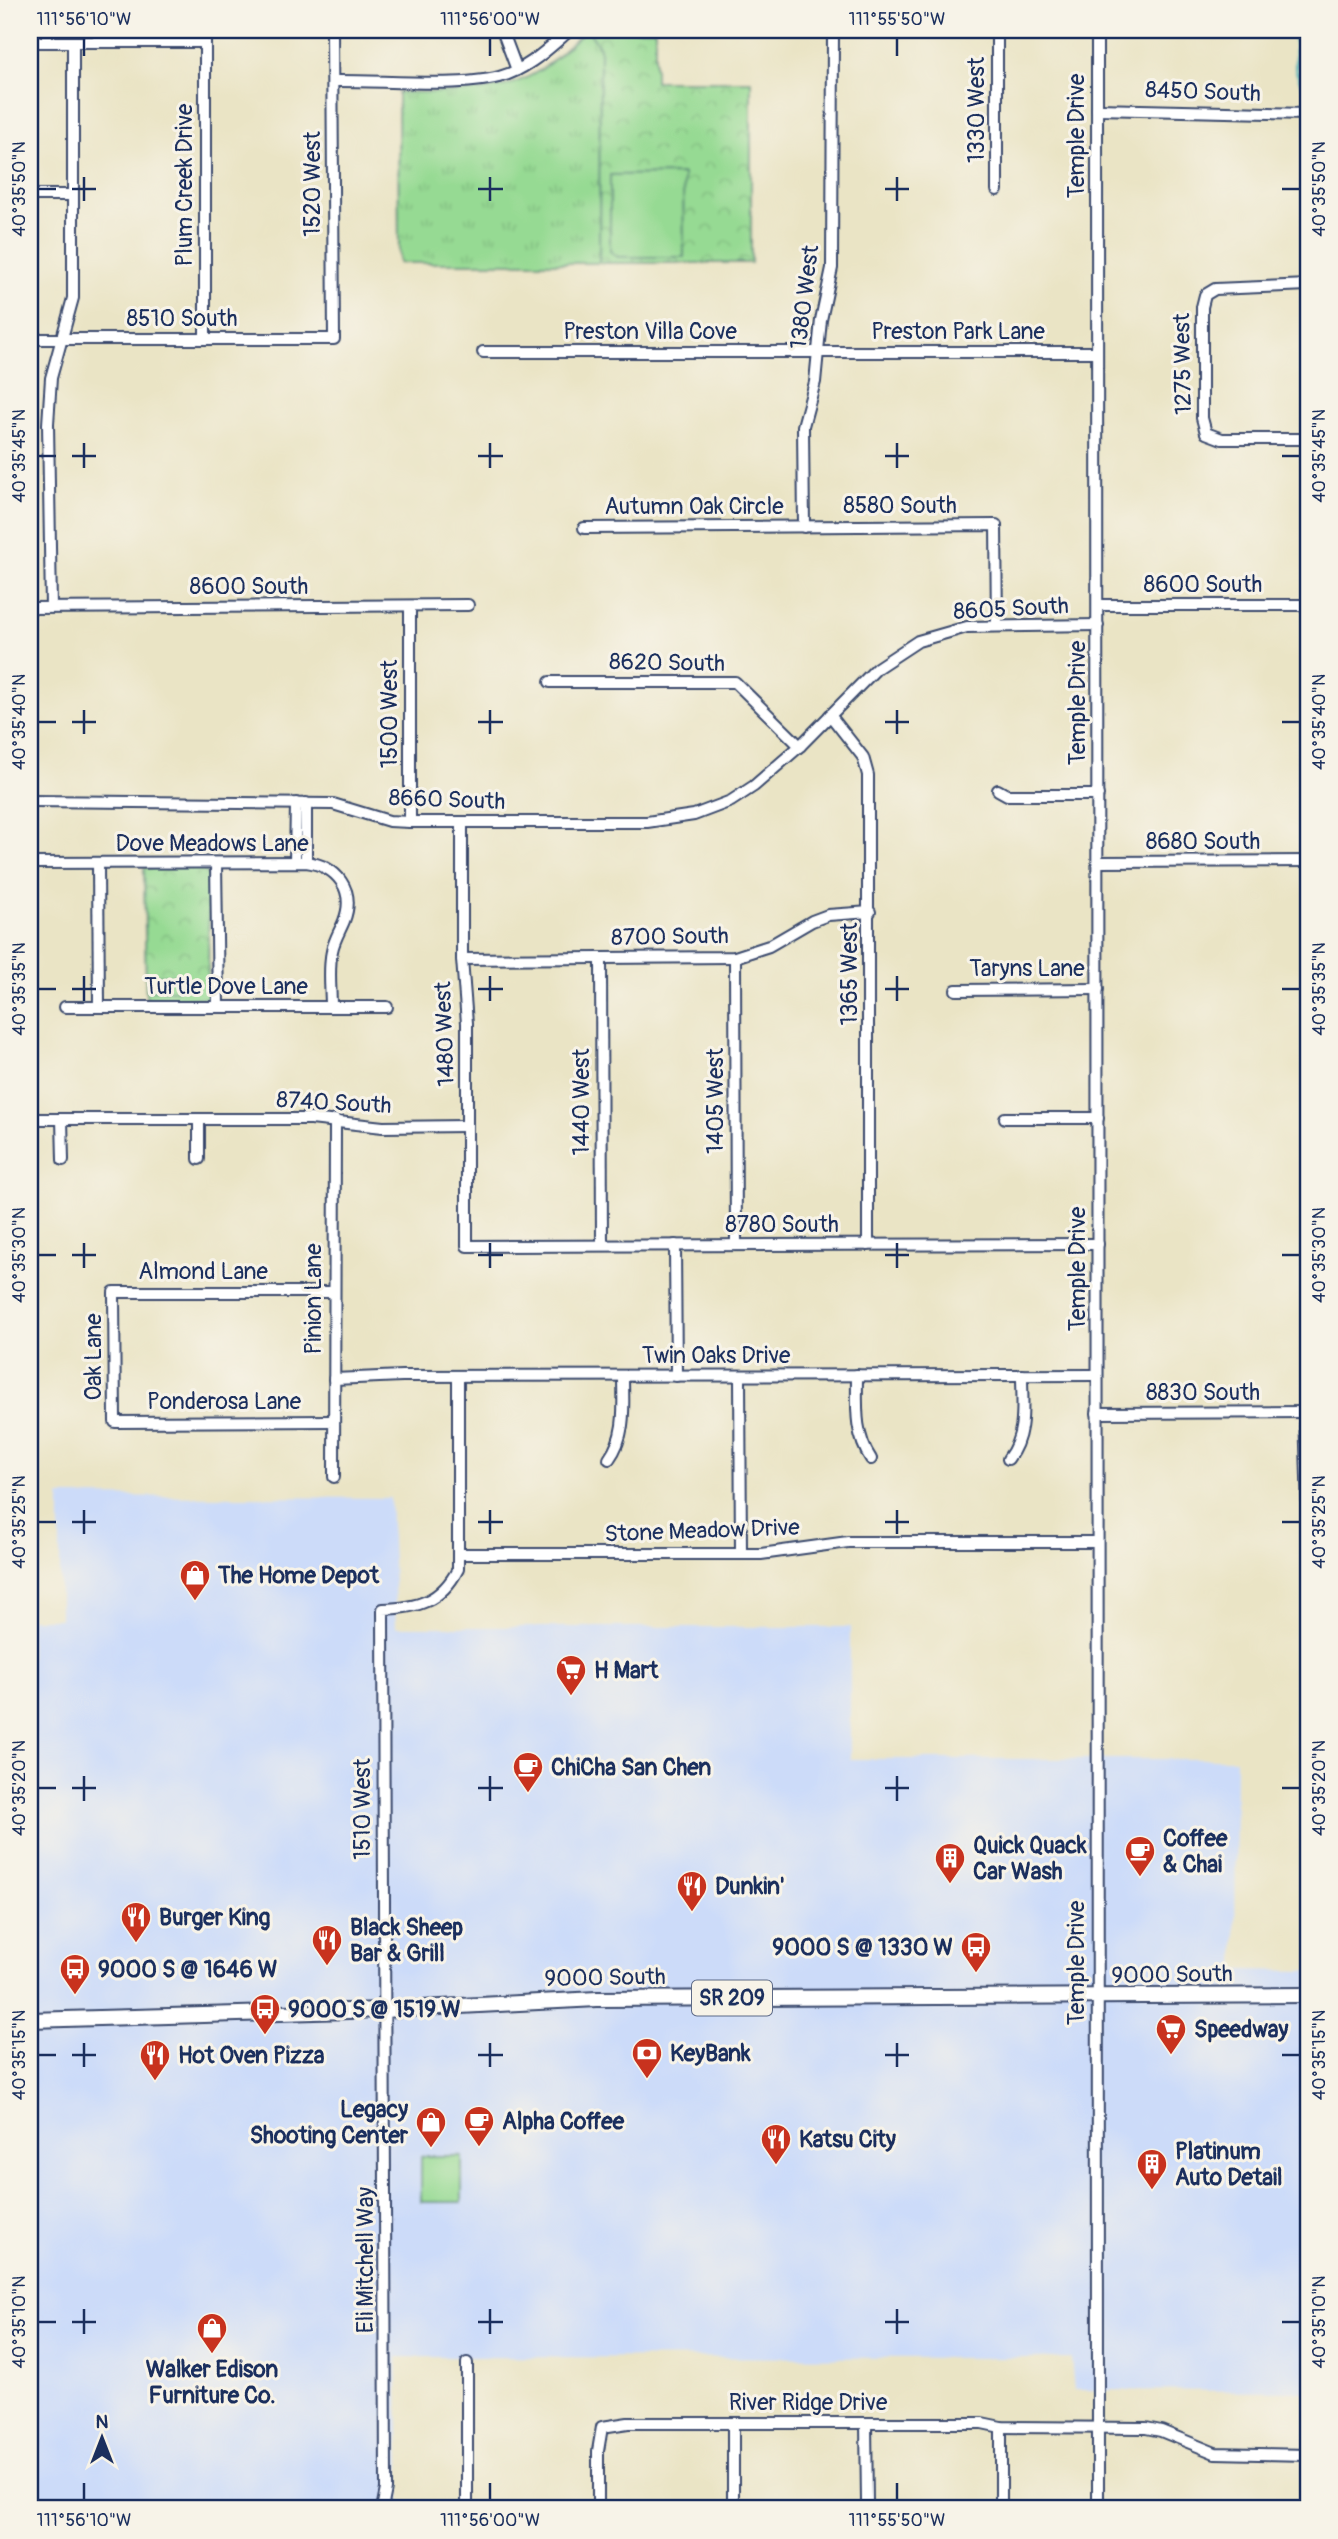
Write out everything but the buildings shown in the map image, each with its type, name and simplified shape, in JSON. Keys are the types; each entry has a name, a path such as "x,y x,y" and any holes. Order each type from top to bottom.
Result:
{"main road":[{"name":"9000 South","path":"30,2020 383,2010 597,1999 1308,1995"}],"street":[{"name":"Plum Creek Drive","path":"205,30 205,340"},
{"name":"1520 West","path":"332,30 334,339"},
{"path":"502,30 517,70"},
{"path":"333,81 468,80 499,77 517,70 570,30"},
{"name":"1380 West","path":"804,527 803,426 815,382 832,268 833,30"},
{"name":"1330 West","path":"997,30 997,190"},
{"name":"Temple Drive","path":"1097,30 1098,2509"},
{"path":"30,42 205,42"},
{"path":"51,607 48,424 51,378 73,298 73,42"},
{"name":"8450 South","path":"1097,109 1308,114"},
{"path":"30,195 73,195"},
{"name":"1275 West","path":"1308,285 1215,289 1205,295 1202,418 1206,433 1222,439 1308,439"},
{"name":"8510 South","path":"30,339 334,339"},
{"name":"Preston Villa Cove","path":"482,352 818,352"},
{"name":"Preston Park Lane","path":"818,352 1097,352"},
{"name":"8580 South","path":"804,527 996,526 997,626"},
{"name":"Autumn Oak Circle","path":"584,528 804,527"},
{"name":"8600 South","path":"1098,605 1308,605"},
{"name":"1500 West","path":"410,606 410,822"},
{"name":"8600 South","path":"30,608 468,606"},
{"name":"8605 South","path":"800,746 877,668 918,641 967,627 1098,625"},
{"name":"8620 South","path":"550,682 735,682 800,746"},
{"name":"1365 West","path":"830,715 863,757 868,775 868,1245"},
{"name":"8660 South","path":"30,801 344,805 389,821 410,822 647,822 694,815 732,801 754,786 800,746"},
{"path":"998,790 1007,795 1098,795"},
{"path":"301,803 301,862"},
{"name":"1480 West","path":"462,822 462,959 467,1023 467,1246"},
{"name":"8680 South","path":"1098,862 1308,861"},
{"name":"Dove Meadows Lane","path":"30,863 301,862 328,868 338,876 348,898 344,923 332,949 331,1007"},
{"path":"99,863 99,1007"},
{"path":"216,863 218,1007"},
{"name":"8700 South","path":"462,959 735,957 769,946 812,921 828,915 870,912"},
{"name":"1405 West","path":"735,957 736,1245"},
{"name":"1440 West","path":"601,958 602,1245"},
{"name":"Taryns Lane","path":"956,990 1098,989"},
{"name":"Turtle Dove Lane","path":"65,1007 387,1007"},
{"path":"1005,1118 1098,1118"},
{"name":"8740 South","path":"30,1119 335,1120 383,1127 467,1126"},
{"path":"62,1119 63,1160"},
{"path":"199,1119 199,1159"},
{"name":"Pinion Lane","path":"334,1477 335,1120"},
{"name":"8780 South","path":"467,1246 1098,1244"},
{"path":"675,1245 676,1376"},
{"name":"Almond Lane","path":"114,1292 334,1292"},
{"name":"Oak Lane","path":"114,1292 115,1422"},
{"path":"857,1375 858,1428 862,1446 871,1459"},
{"path":"1008,1459 1018,1446 1022,1431 1022,1375"},
{"name":"Twin Oaks Drive","path":"334,1379 458,1376 1097,1375"},
{"path":"458,1376 459,1554"},
{"path":"609,1459 623,1432 623,1376"},
{"path":"740,1376 741,1554"},
{"path":"1307,1412 1308,1511"},
{"name":"8830 South","path":"1097,1413 1307,1412"},
{"name":"Ponderosa Lane","path":"115,1422 334,1421"},
{"name":"Stone Meadow Drive","path":"459,1554 741,1554 782,1553 848,1542 1096,1542"},
{"name":"1510 West","path":"383,2010 383,1609 424,1605 440,1594 458,1569 459,1554"},
{"name":"Eli Mitchell Way","path":"382,2509 386,2489 383,2010"},
{"path":"467,2363 467,2509"},
{"name":"River Ridge Drive","path":"598,2509 598,2451 601,2427 628,2423 982,2423 1001,2427 1098,2427 1161,2431 1216,2453 1308,2455"},
{"path":"733,2423 733,2504"},
{"path":"866,2423 867,2503"},
{"path":"1001,2427 1001,2509"}],"shaded area":[{"path":"60,1496 390,1498 396,1627 850,1627 850,1759 1236,1759 1235,1970 1308,1971 1308,2391 1074,2390 1071,2358 397,2357 401,2509 30,2509 30,1619 60,1619"}],"green space":[{"path":"587,30 655,30 654,81 751,81 751,263 399,263 398,92 475,91 512,84 546,66"},
{"path":"588,30 655,30 655,81 751,81 751,263 599,263 600,48"},
{"path":"683,174 684,257 618,257 610,251 610,175"},
{"path":"203,867 209,876 208,998 146,999 144,868"},
{"path":"150,975 177,975 177,990 149,990"},
{"path":"421,2156 462,2156 462,2202 421,2202"}],"waterway":[{"path":"1295,30 1296,70 1308,97"}],"place":[{"name":"The Home Depot","path":"195,1602"},
{"name":"H Mart","path":"571,1697"},
{"name":"ChiCha San Chen","path":"528,1794"},
{"name":"Coffee & Chai","path":"1140,1878"},
{"name":"Quick Quack Car Wash","path":"950,1885"},
{"name":"Dunkin'","path":"692,1913"},
{"name":"Burger King","path":"136,1944"},
{"name":"Black Sheep Bar & Grill","path":"327,1967"},
{"name":"9000 S @ 1330 W","path":"976,1974"},
{"name":"9000 S @ 1646 W","path":"75,1996"},
{"name":"9000 S @ 1519 W","path":"265,2036"},
{"name":"Speedway","path":"1171,2056"},
{"name":"KeyBank","path":"647,2080"},
{"name":"Hot Oven Pizza","path":"155,2082"},
{"name":"Alpha Coffee","path":"479,2148"},
{"name":"Legacy Shooting Center","path":"431,2149"},
{"name":"Katsu City","path":"776,2166"},
{"name":"Platinum Auto Detail","path":"1152,2191"},
{"name":"Walker Edison Furniture Co.","path":"212,2355"}]}
